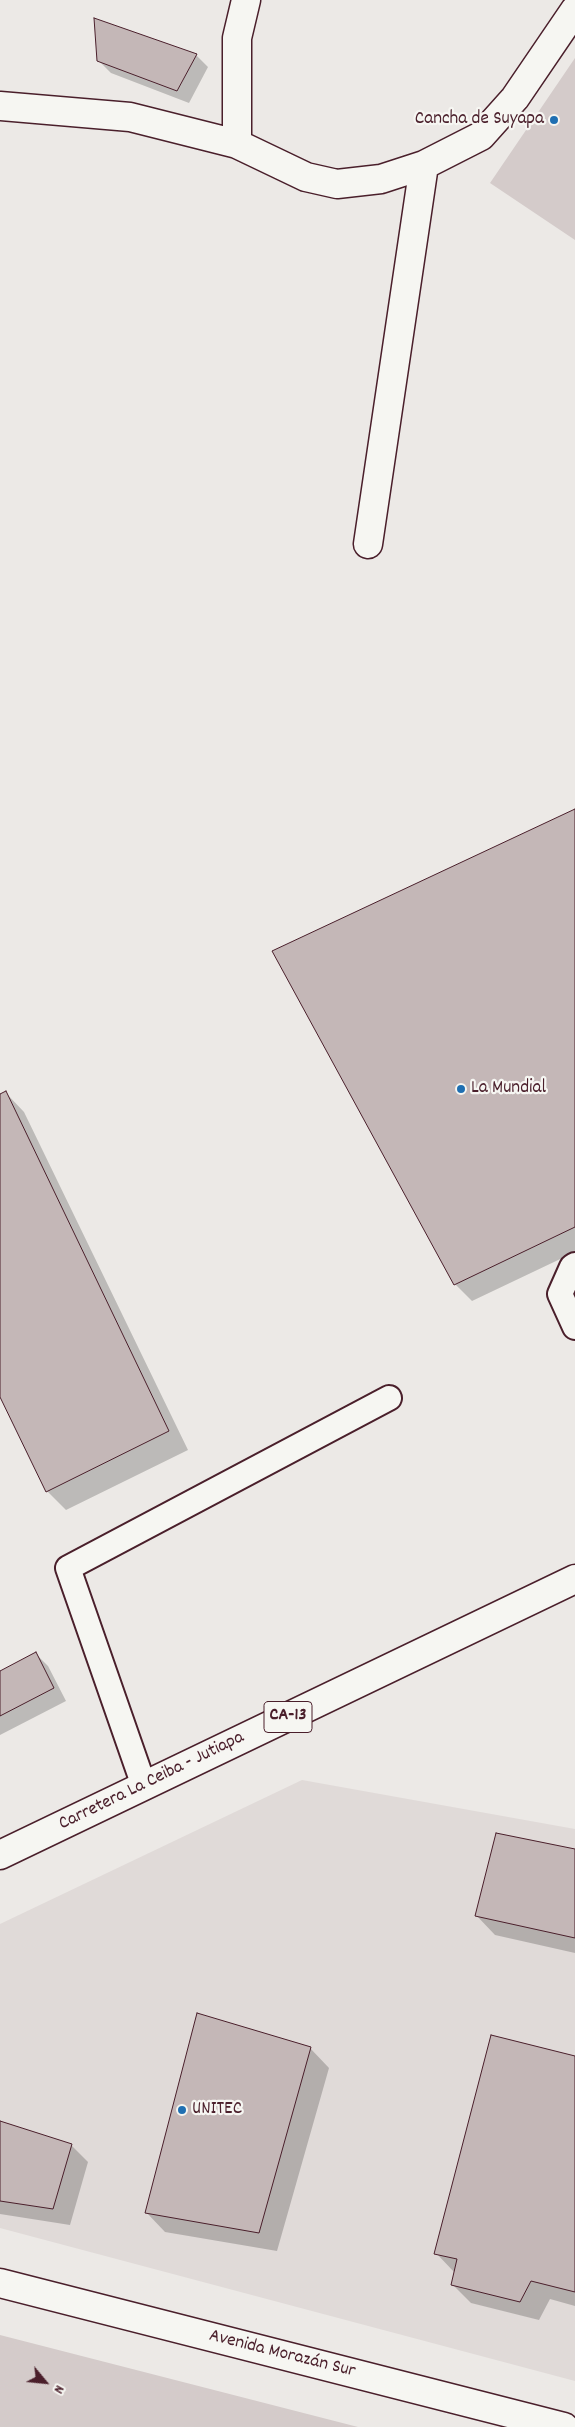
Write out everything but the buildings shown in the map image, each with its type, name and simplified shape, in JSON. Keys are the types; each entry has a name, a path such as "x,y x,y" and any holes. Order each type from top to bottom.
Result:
{"street":[{"path":"237,144 237,38 246,0"},
{"path":"0,106 130,117 237,144 306,177 337,184 381,179 424,165 481,136 515,98 575,10"},
{"path":"368,544 424,165"},
{"name":"Carretera La Ceiba - Jutiapa","path":"0,1855 575,1579"},
{"name":"Avenida Morazán Sur","path":"0,2282 564,2427"}],"lane":[{"path":"575,1265 572,1267 560,1294 575,1327"},
{"path":"144,1786 110,1681 68,1568 389,1398"}],"shaded area":[{"name":"Cancha de Suyapa","path":"575,58 575,240 490,183"},
{"path":"302,1780 575,1829 575,2381 0,2228 0,1924"},
{"path":"0,2335 358,2427 0,2427"}],"place":[{"name":"Cancha de Suyapa","path":"554,120"},
{"name":"La Mundial","path":"461,1089"},
{"name":"UNITEC","path":"182,2110"}]}
